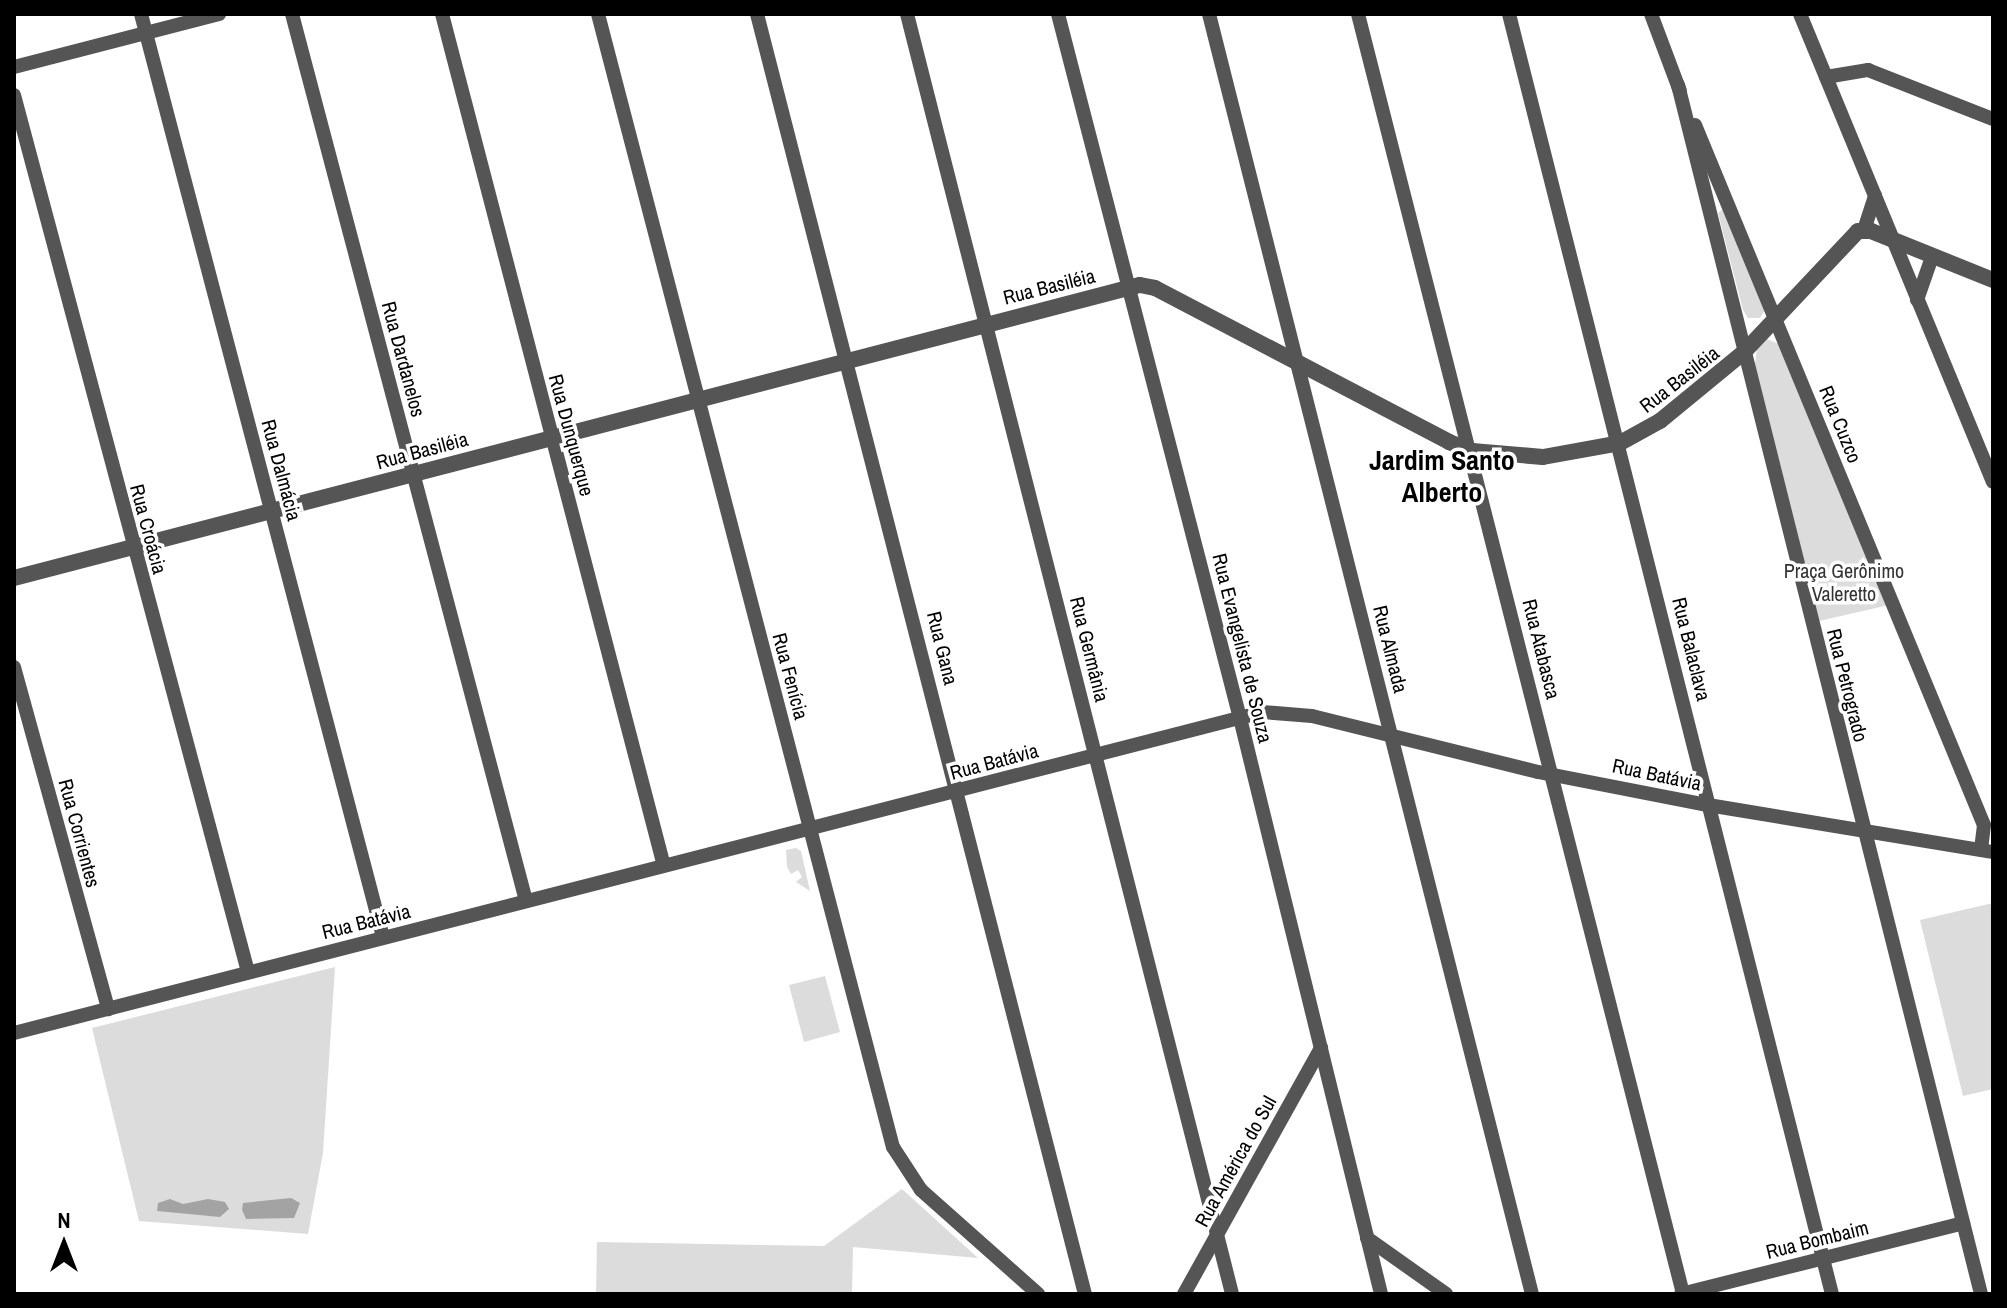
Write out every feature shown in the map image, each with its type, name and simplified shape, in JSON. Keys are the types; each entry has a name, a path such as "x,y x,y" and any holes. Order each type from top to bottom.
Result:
{"street":[{"name":"Rua Dalmácia","path":"141,14 383,937"},
{"path":"14,67 219,14"},
{"name":"Rua Dardanelos","path":"292,14 526,901"},
{"name":"Rua Dunquerque","path":"442,14 664,866"},
{"name":"Rua Fenícia","path":"598,14 900,1163 953,1222 1038,1294"},
{"name":"Rua Gana","path":"757,14 959,791 1085,1294"},
{"name":"Rua Germânia","path":"907,14 988,322 1232,1294"},
{"name":"Rua Evangelista de Souza","path":"1058,14 1240,718 1381,1294"},
{"name":"Rua Almada","path":"1209,14 1532,1294"},
{"name":"Rua Atabasca","path":"1358,14 1472,451 1683,1294"},
{"name":"Rua Balaclava","path":"1509,14 1620,443 1832,1294"},
{"name":"Rua Cuzco","path":"1651,14 1984,825 1987,851"},
{"path":"1800,14 1993,482"},
{"path":"1826,77 1868,70 1993,119"},
{"name":"Rua Petrogrado","path":"1678,85 1981,1294"},
{"name":"Rua Croácia","path":"14,95 132,547 248,972"},
{"path":"1875,195 1864,230 1993,280"},
{"name":"Rua Basiléia","path":"14,578 1128,287 1155,288 1472,451 1543,457 1620,443 1660,421 1744,352 1848,238 1864,230"},
{"path":"1917,300 1932,257"},
{"name":"Rua Corrientes","path":"14,667 108,1009"},
{"name":"Rua Batávia","path":"14,1033 1096,754 1240,718 1284,712 1708,805 1987,851"},
{"name":"Rua América do Sul","path":"1184,1294 1321,1048"},
{"name":"Rua Bombaim","path":"1683,1294 1963,1223"},
{"path":"1367,1238 1446,1294"}],"green space":[{"path":"1723,209 1765,310 1760,318 1748,318 1743,310 1718,213"},
{"name":"Praça Gerônimo Valeretto","path":"1767,339 1779,344 1889,605 1819,621 1755,365 1757,347"},
{"path":"796,848 801,851 810,891 796,882 802,877 798,870 791,874 787,867 786,850"},
{"path":"1993,903 1993,1089 1963,1096 1920,920"},
{"path":"335,967 323,1153 308,1234 139,1221 92,1028"},
{"path":"825,976 840,1032 804,1042 789,985"},
{"path":"902,1189 978,1258 853,1247 852,1294 596,1294 597,1242 824,1246"}],"shaded area":[{"path":"291,1198 300,1203 294,1218 246,1219 242,1210 243,1203"},
{"path":"170,1199 183,1204 208,1199 225,1202 229,1209 220,1217 157,1211 158,1203"}],"district":[{"name":"Jardim Santo Alberto","path":"1442,476"}]}
